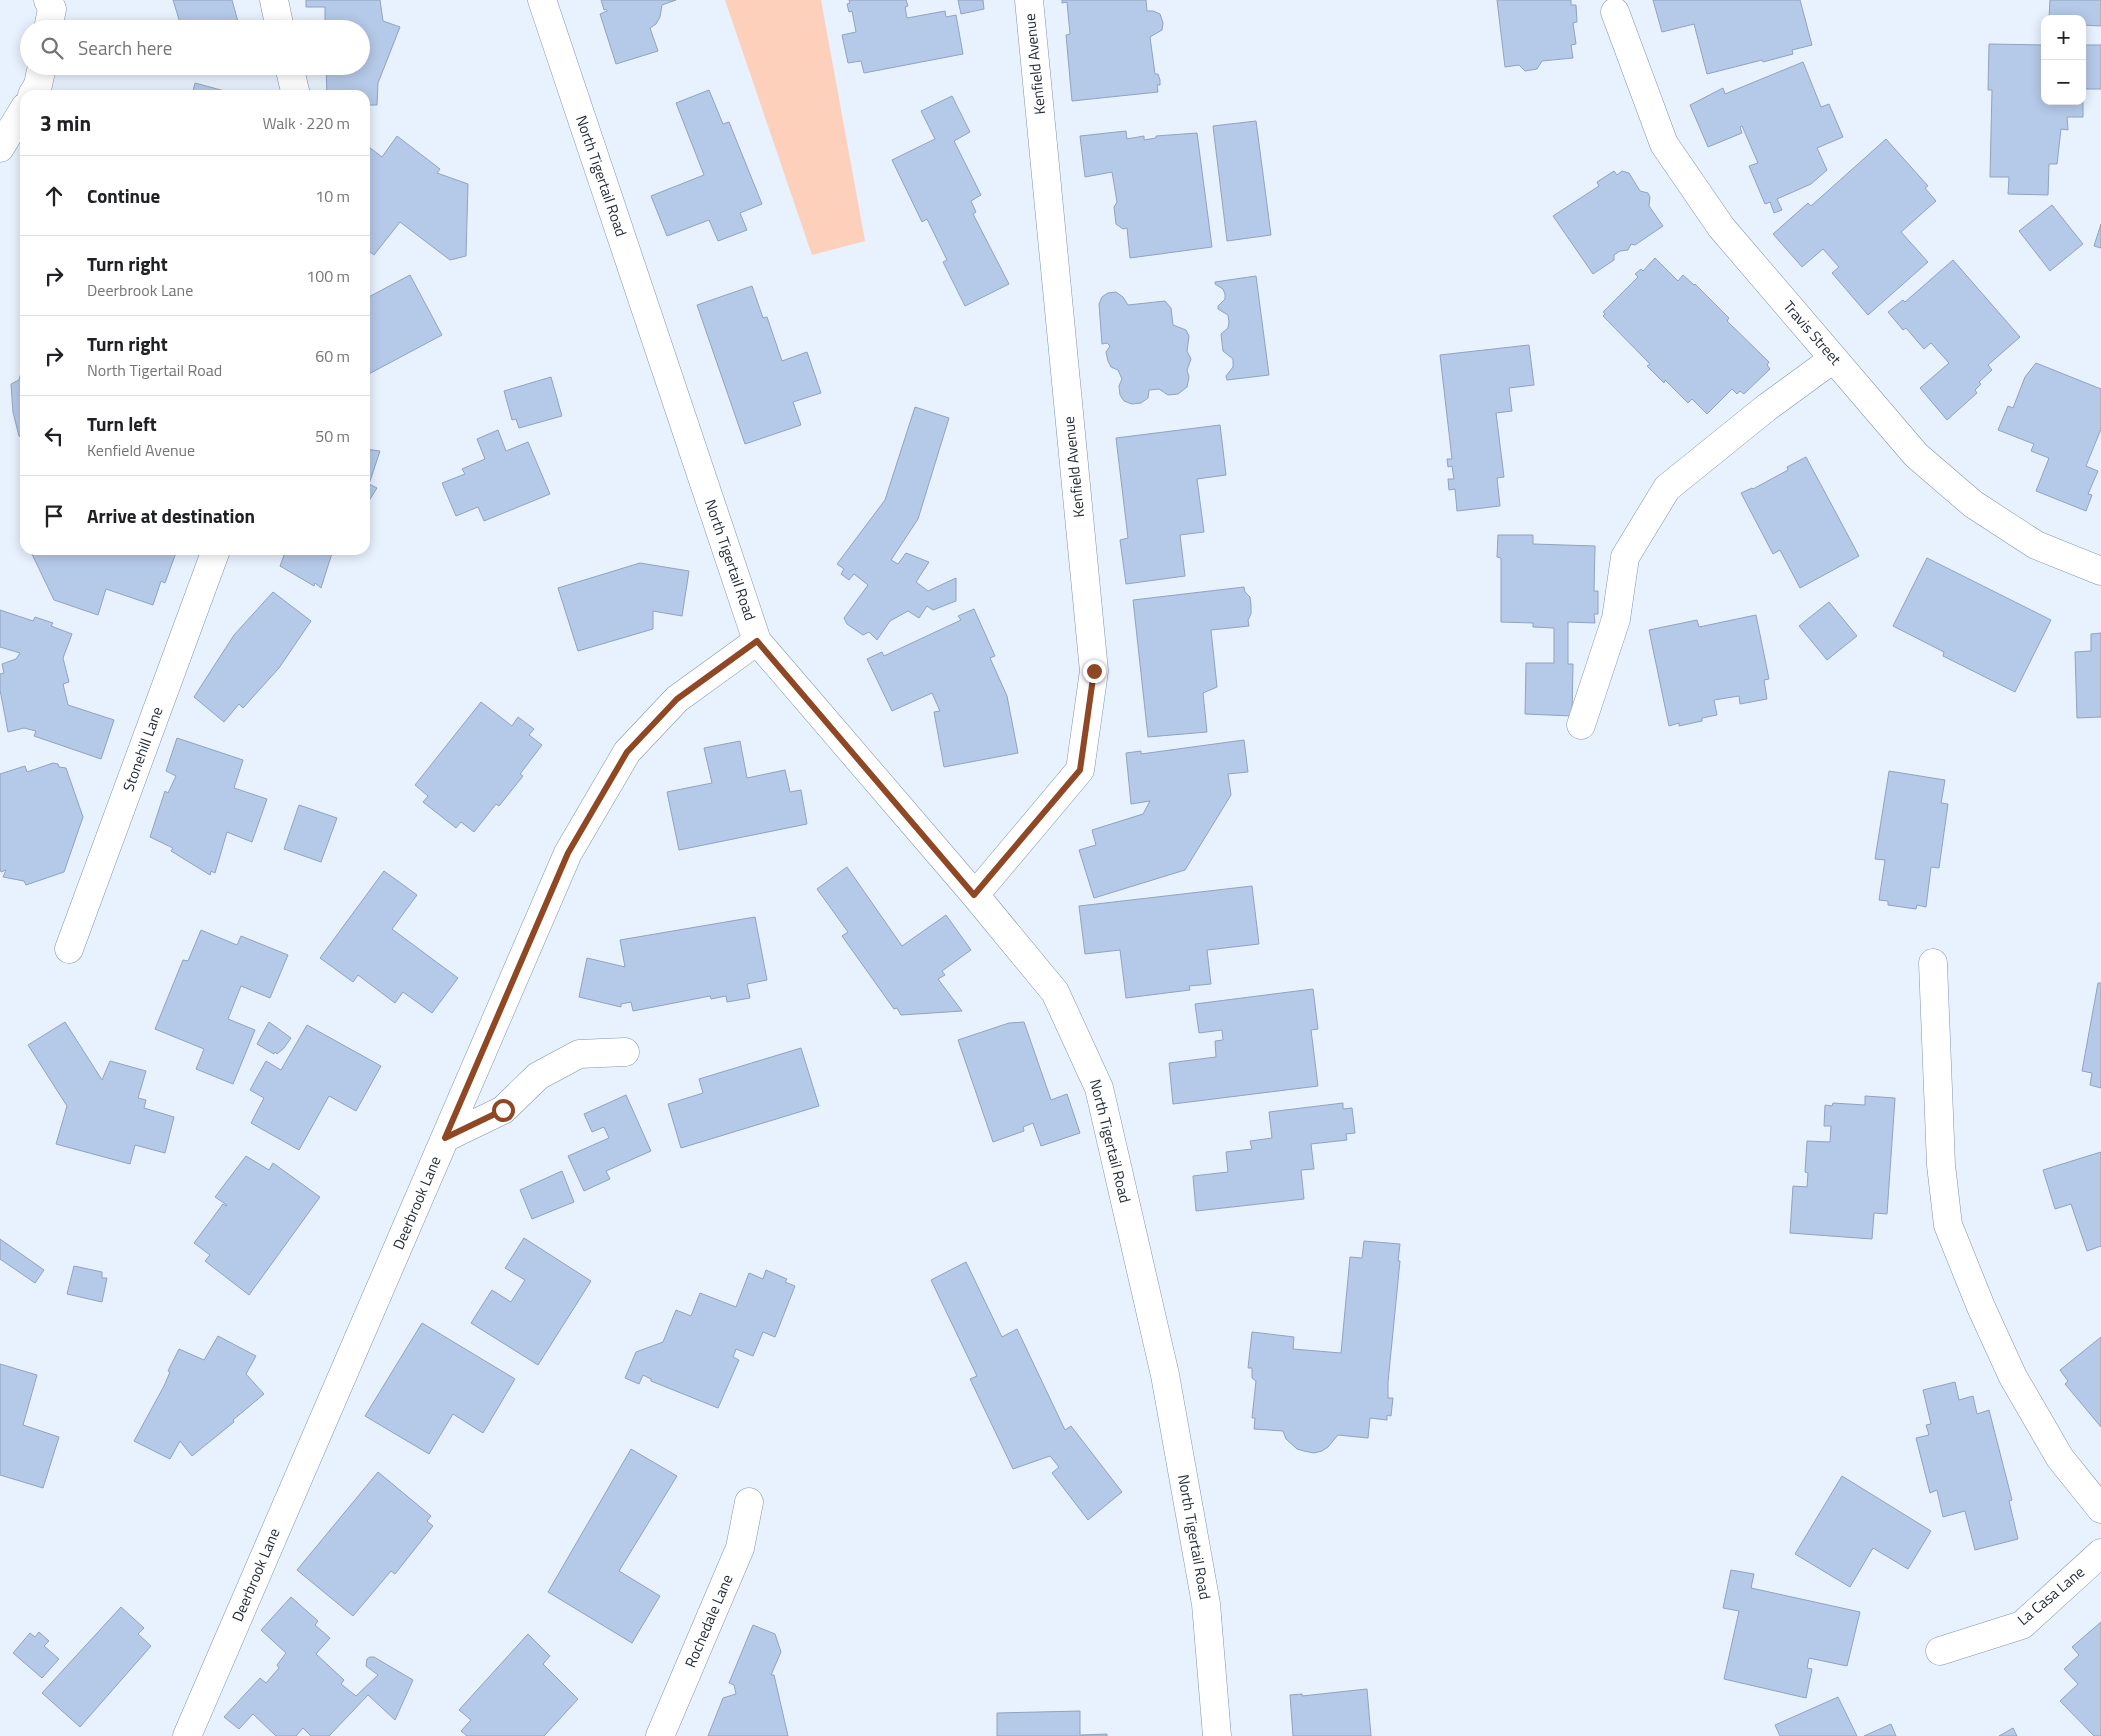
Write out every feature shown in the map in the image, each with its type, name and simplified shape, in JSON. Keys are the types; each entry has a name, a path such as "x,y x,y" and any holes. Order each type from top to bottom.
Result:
{"street":[{"path":"48,0 52,9 50,20"},
{"path":"274,0 278,20"},
{"name":"North Tigertail Road","path":"542,0 757,641 1055,992 1099,1088 1165,1375 1206,1604 1216,1736"},
{"name":"Kenfield Avenue","path":"974,895 1080,770 1094,671 1029,0"},
{"name":"Travis Street","path":"1615,12 1664,144 1721,227 1916,455 1973,504 2036,545 2101,571"},
{"path":"35,90 40,75"},
{"path":"291,75 295,90"},
{"path":"0,148 20,115"},
{"path":"1580,725 1616,619 1625,557 1667,488 1766,408 1834,359"},
{"name":"Stonehill Lane","path":"70,949 214,555"},
{"name":"Deerbrook Lane","path":"187,1736 568,853 627,752 677,699 757,641"},
{"path":"1933,963 1941,1165 1948,1225 1981,1307 2013,1378 2060,1458 2101,1509"},
{"path":"445,1138 503,1110 538,1076 579,1054 625,1052"},
{"name":"Rochedale Lane","path":"660,1736 740,1548 749,1502"},
{"name":"La Casa Lane","path":"1940,1651 2022,1624 2101,1553"}],"shaded area":[{"path":"725,0 821,0 865,241 812,255"}],"building":[{"path":"173,0 232,0 238,20 179,20"},
{"path":"306,0 380,0 383,21 400,27 378,83 377,105 370,105 370,90 327,90 326,75 370,75 370,20 325,20 325,7 306,7"},
{"path":"601,0 676,0 662,5 660,17 656,24 650,28 658,51 616,64 600,14 607,11 606,9 604,10"},
{"path":"849,0 906,0 908,6 905,7 907,18 945,11 946,17 956,15 963,54 864,73 861,61 848,63 842,35 856,32 852,11 849,12 847,4 850,3"},
{"path":"958,0 983,0 984,9 961,14"},
{"path":"1062,0 1146,0 1147,11 1160,14 1163,23 1162,30 1150,37 1155,74 1158,74 1160,80 1160,85 1157,85 1158,92 1072,101 1066,35 1070,34 1067,2 1062,3"},
{"path":"1497,0 1571,0 1571,5 1576,5 1577,22 1573,23 1576,44 1571,45 1573,58 1542,61 1537,69 1525,71 1519,65 1505,67"},
{"path":"1653,0 1800,0 1812,45 1792,50 1793,54 1707,74 1694,24 1662,32"},
{"path":"2050,0 2101,0 2101,26 2086,25 2086,15 2049,15"},
{"path":"1989,44 2041,45 2041,105 2083,105 2083,117 2067,117 2068,130 2061,129 2057,164 2049,164 2048,195 2008,194 2009,177 1990,177 1992,90 1988,90"},
{"path":"2086,45 2101,45 2101,89 2086,89"},
{"path":"1803,62 1821,107 1829,104 1843,137 1817,148 1827,170 1811,184 1777,199 1782,210 1774,213 1770,202 1765,204 1749,166 1758,163 1742,126 1740,127 1742,133 1708,147 1690,105 1723,88 1725,94"},
{"path":"195,83 221,90 193,90"},
{"path":"709,90 723,124 729,122 762,204 740,213 747,230 718,241 709,220 667,236 651,196 704,175 676,103"},
{"path":"952,96 970,132 954,141 981,195 971,201 976,212 973,214 1009,284 965,306 943,262 947,260 927,219 922,222 892,160 935,139 921,111"},
{"path":"1256,121 1271,235 1227,241 1213,126"},
{"path":"1126,131 1127,139 1144,136 1144,140 1156,138 1156,136 1197,133 1212,247 1130,258 1127,228 1123,229 1116,224 1114,207 1117,202 1112,172 1085,177 1080,136"},
{"path":"397,136 440,169 437,173 468,184 466,256 450,260 400,222 374,255 370,252 370,148 382,157"},
{"path":"1886,139 1928,186 1925,188 1936,201 1901,232 1928,262 1868,315 1832,273 1839,267 1823,249 1802,267 1773,234 1808,203 1811,206"},
{"path":"1614,171 1617,175 1622,171 1629,173 1640,191 1648,193 1650,197 1649,206 1663,226 1635,245 1631,244 1628,250 1620,251 1614,255 1614,260 1593,274 1553,216 1599,186 1597,182"},
{"path":"2052,205 2083,244 2050,271 2019,231"},
{"path":"2101,224 2101,248 2094,246"},
{"path":"1655,258 1678,281 1683,275 1695,284 1729,318 1727,321 1769,362 1767,365 1770,369 1744,394 1740,391 1737,394 1732,389 1707,414 1692,399 1688,403 1665,380 1664,383 1647,366 1650,364 1603,316 1605,314 1603,312 1638,277 1635,274 1641,269 1643,271"},
{"path":"1953,260 2020,337 1988,365 1992,370 1979,382 1981,384 1975,390 1977,393 1947,420 1920,388 1949,363 1931,343 1924,349 1906,328 1903,330 1888,312 1903,300 1905,302"},
{"path":"410,275 442,335 370,373 370,296"},
{"path":"1256,276 1269,375 1227,380 1226,376 1233,367 1233,359 1223,351 1221,334 1228,328 1229,322 1228,315 1218,309 1218,306 1225,299 1225,294 1223,289 1215,284 1215,282"},
{"path":"752,286 763,318 767,317 782,361 807,352 821,393 793,402 801,425 745,444 697,305"},
{"path":"1116,292 1123,297 1128,305 1165,301 1171,308 1173,325 1186,330 1189,336 1187,351 1191,359 1187,370 1189,377 1187,387 1178,394 1168,395 1159,389 1149,390 1148,398 1141,403 1132,404 1124,401 1120,395 1119,386 1122,379 1118,370 1111,367 1108,361 1106,352 1110,346 1107,343 1102,344 1099,304 1102,297 1108,293"},
{"path":"1529,345 1534,385 1509,388 1512,411 1496,413 1504,477 1497,478 1500,506 1457,511 1455,489 1449,490 1448,479 1454,479 1452,466 1448,467 1447,459 1452,459 1440,355"},
{"path":"2036,363 2101,389 2101,429 2086,466 2098,471 2088,494 2092,495 2086,511 2036,491 2049,458 2031,451 2034,444 1998,430 2008,406 2013,408 2025,377"},
{"path":"20,376 20,436 13,412 11,384 19,380"},
{"path":"551,377 562,416 519,428 516,419 512,420 504,391"},
{"path":"915,407 949,418 918,519 891,560 898,564 906,553 929,562 916,582 928,591 956,578 956,601 933,610 927,606 919,618 908,611 890,621 877,640 869,632 863,635 847,624 844,618 868,585 854,574 849,580 841,574 844,569 837,564 885,500"},
{"path":"1220,425 1226,475 1197,479 1204,532 1180,535 1185,576 1126,584 1120,540 1128,538 1116,438"},
{"path":"498,430 506,451 528,442 550,494 484,521 478,507 456,516 442,483 465,474 462,469 485,459 477,439"},
{"path":"370,450 380,451 370,481"},
{"path":"1806,457 1859,556 1800,588 1780,550 1773,554 1741,493 1753,489 1788,470 1787,467"},
{"path":"370,484 377,488 370,499"},
{"path":"1498,535 1533,535 1533,544 1595,546 1594,591 1598,591 1598,614 1594,614 1595,623 1568,622 1568,664 1573,664 1572,716 1525,714 1526,663 1554,663 1554,628 1533,627 1533,623 1501,622 1501,558 1497,557"},
{"path":"32,555 175,555 165,583 161,581 153,605 106,589 98,615 54,600"},
{"path":"284,555 331,555 321,588 315,583 314,586 280,566"},
{"path":"1927,558 2051,620 2015,692 1943,656 1944,652 1893,626"},
{"path":"640,563 689,571 682,616 653,611 653,629 578,651 558,588"},
{"path":"1244,587 1245,592 1250,597 1251,614 1248,620 1249,626 1211,630 1217,687 1203,693 1207,732 1148,737 1133,600"},
{"path":"273,592 311,621 279,668 243,708 239,704 224,722 194,697 234,635"},
{"path":"1829,602 1857,636 1827,660 1799,626"},
{"path":"974,609 995,656 990,658 1007,696 1018,753 944,767 934,712 940,711 932,693 892,711 867,659 882,652 884,656 961,620 958,616"},
{"path":"0,610 33,621 35,617 53,623 51,626 72,634 63,658 69,682 63,684 68,705 114,720 101,759 34,736 36,731 24,728 8,732 0,690 0,674 4,673 2,664 16,659 20,653 0,647"},
{"path":"1756,615 1769,679 1764,680 1767,699 1740,704 1739,696 1714,700 1717,715 1702,718 1702,721 1669,726 1649,630 1697,620 1699,627"},
{"path":"2101,633 2101,717 2077,718 2075,652 2091,651 2091,634"},
{"path":"481,702 512,726 518,717 534,729 529,735 542,745 520,774 523,776 499,806 496,804 474,832 461,822 456,828 423,802 428,796 415,785"},
{"path":"177,738 243,760 234,788 267,799 252,842 227,832 215,873 211,871 210,875 171,851 173,848 150,837 165,791 168,793 176,776 166,771"},
{"path":"1244,740 1248,772 1228,774 1231,795 1185,870 1094,898 1079,850 1096,845 1092,830 1143,814 1150,801 1131,804 1126,753 1141,751 1141,754"},
{"path":"740,741 747,778 785,770 790,792 801,790 807,824 679,850 667,792 712,783 704,748"},
{"path":"53,763 58,764 59,767 66,768 83,817 64,872 26,885 24,881 3,877 6,870 1,872 0,868 0,774 25,766 27,772"},
{"path":"1889,771 1945,780 1941,803 1948,804 1939,868 1931,867 1926,907 1917,905 1916,909 1888,905 1888,901 1879,900 1885,860 1875,859"},
{"path":"299,805 337,818 321,862 284,849"},
{"path":"847,867 902,946 946,915 971,950 942,971 945,975 938,979 962,1011 901,1015 897,1008 894,1009 842,936 848,932 817,889"},
{"path":"384,871 417,895 392,929 458,978 432,1013 403,992 395,1003 358,975 353,982 320,958"},
{"path":"1252,886 1259,944 1207,950 1211,984 1189,986 1190,990 1126,998 1120,950 1085,954 1079,906"},
{"path":"755,917 767,980 747,984 750,998 727,1002 726,996 711,999 710,996 633,1011 631,1002 621,1004 621,1007 579,997 587,958 625,967 620,940"},
{"path":"201,930 237,945 241,936 288,955 270,998 241,986 228,1019 255,1030 233,1084 196,1069 204,1049 155,1029 183,960 188,961"},
{"path":"2098,983 2101,983 2101,1088 2090,1085 2092,1073 2082,1071"},
{"path":"1313,989 1318,1029 1311,1030 1318,1086 1173,1104 1169,1063 1216,1057 1215,1041 1223,1040 1222,1030 1199,1033 1195,1004"},
{"path":"65,1022 102,1080 110,1061 146,1071 138,1098 146,1100 144,1108 174,1117 165,1153 135,1145 130,1164 56,1144 67,1106 28,1045"},
{"path":"269,1022 291,1038 277,1054 257,1044"},
{"path":"1024,1022 1051,1100 1067,1094 1080,1133 1041,1146 1033,1123 1023,1127 1024,1131 993,1142 958,1040 1009,1023"},
{"path":"307,1025 381,1066 356,1111 329,1096 299,1150 251,1123 264,1098 250,1090 266,1061 281,1070"},
{"path":"801,1048 819,1106 681,1148 668,1104 703,1093 699,1079"},
{"path":"626,1095 651,1151 606,1171 610,1179 584,1191 568,1156 609,1138 604,1127 592,1132 584,1114"},
{"path":"1865,1096 1895,1098 1887,1214 1874,1213 1872,1239 1790,1233 1793,1186 1807,1187 1808,1173 1805,1172 1807,1141 1830,1142 1831,1126 1824,1126 1825,1105 1832,1106 1833,1103 1865,1105"},
{"path":"1343,1103 1343,1109 1352,1108 1355,1133 1346,1134 1347,1140 1311,1144 1314,1169 1301,1170 1304,1199 1196,1211 1193,1176 1228,1172 1226,1152 1252,1149 1250,1141 1272,1138 1269,1112"},
{"path":"2101,1152 2101,1246 2087,1251 2071,1204 2055,1209 2043,1170"},
{"path":"246,1156 269,1170 273,1163 320,1197 249,1295 205,1261 210,1255 194,1243 223,1204 227,1205 215,1197"},
{"path":"562,1171 574,1202 532,1219 520,1190"},
{"path":"524,1238 591,1281 538,1365 471,1323 492,1290 511,1302 525,1280 505,1268"},
{"path":"0,1239 44,1270 35,1283 0,1259"},
{"path":"1364,1241 1400,1244 1388,1382 1388,1398 1393,1398 1391,1416 1387,1415 1387,1420 1370,1418 1368,1438 1338,1435 1322,1451 1314,1453 1297,1449 1286,1439 1283,1431 1254,1429 1255,1418 1252,1418 1256,1381 1252,1378 1252,1368 1248,1368 1252,1332 1294,1337 1293,1349 1341,1353 1350,1257 1362,1258"},
{"path":"966,1262 1002,1337 1017,1329 1065,1430 1071,1426 1122,1492 1088,1520 1052,1473 1059,1467 1050,1456 1013,1469 970,1379 977,1376 931,1280"},
{"path":"74,1266 102,1272 102,1278 107,1278 102,1302 67,1294"},
{"path":"766,1270 787,1279 785,1282 795,1286 775,1337 763,1332 753,1356 736,1349 733,1357 739,1360 718,1408 651,1381 651,1379 643,1375 639,1384 625,1378 636,1352 663,1342 676,1310 691,1316 700,1293 736,1307 749,1273 763,1279"},
{"path":"422,1323 515,1379 483,1433 453,1414 429,1454 365,1416"},
{"path":"218,1336 256,1356 246,1374 264,1394 233,1420 234,1422 192,1456 180,1441 170,1459 134,1441 164,1386 170,1372 168,1371 179,1349 204,1360"},
{"path":"2101,1337 2101,1427 2065,1384 2068,1381 2060,1370"},
{"path":"0,1364 37,1375 23,1425 59,1437 43,1488 0,1475"},
{"path":"1955,1382 1959,1400 1973,1396 1977,1414 1989,1410 2012,1500 2009,1501 2018,1539 1975,1550 1965,1511 1943,1517 1937,1490 1930,1493 1916,1438 1929,1435 1926,1425 1931,1424 1923,1390"},
{"path":"631,1449 677,1476 619,1571 660,1596 632,1643 548,1592"},
{"path":"378,1472 431,1516 427,1521 433,1526 395,1574 391,1571 353,1616 297,1570"},
{"path":"1842,1476 1931,1531 1908,1569 1873,1548 1850,1587 1795,1554"},
{"path":"1731,1570 1754,1574 1751,1588 1860,1612 1847,1666 1809,1658 1807,1668 1812,1669 1806,1698 1724,1679 1739,1611 1723,1608"},
{"path":"291,1597 318,1621 315,1625 330,1638 316,1654 344,1680 341,1684 356,1696 378,1675 366,1666 367,1659 370,1657 374,1657 413,1680 395,1720 368,1695 329,1736 311,1736 303,1728 296,1736 276,1736 253,1714 239,1729 224,1717 260,1678 266,1683 279,1668 277,1665 286,1653 261,1630"},
{"path":"121,1607 144,1628 138,1634 151,1646 80,1727 42,1693"},
{"path":"2101,1622 2101,1736 2094,1736 2060,1701 2078,1684 2064,1669 2079,1655 2072,1647"},
{"path":"753,1625 775,1634 781,1652 771,1675 774,1675 788,1736 708,1736 723,1698 736,1694 734,1685 729,1683"},
{"path":"39,1632 49,1641 44,1646 59,1659 42,1678 13,1653 30,1633 35,1637"},
{"path":"528,1634 550,1656 543,1664 578,1699 544,1736 467,1736 461,1731 471,1720 459,1710"},
{"path":"1367,1689 1371,1736 1293,1736 1290,1695 1302,1694 1302,1696"},
{"path":"1838,1697 1857,1736 1780,1736 1775,1725"},
{"path":"1080,1711 1080,1735 1107,1734 1107,1736 997,1736 997,1713"},
{"path":"1891,1724 1896,1736 1864,1736"},
{"path":"2013,1728 2017,1736 1999,1736"}],"route":[{"path":"503,1110 445,1138 568,853 627,752 677,699 757,641 974,895 1080,770 1094,671"}]}
